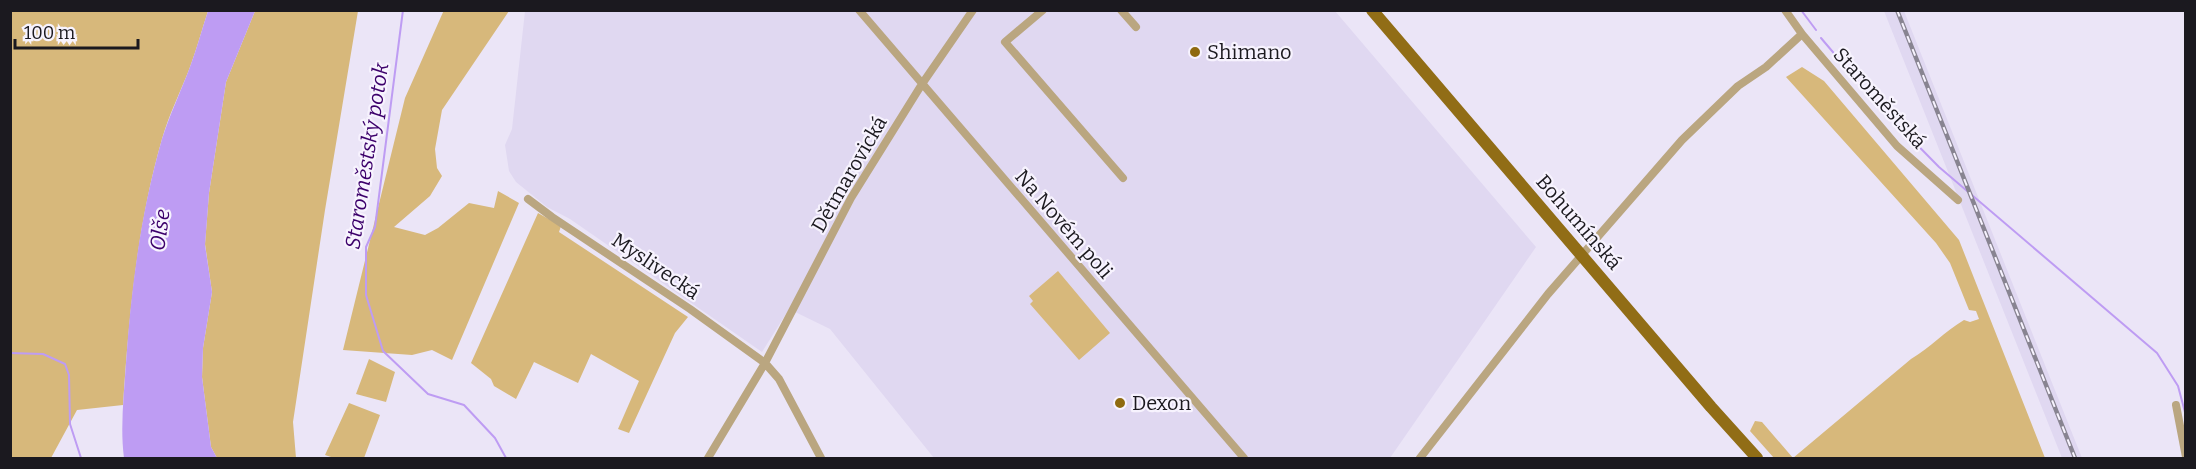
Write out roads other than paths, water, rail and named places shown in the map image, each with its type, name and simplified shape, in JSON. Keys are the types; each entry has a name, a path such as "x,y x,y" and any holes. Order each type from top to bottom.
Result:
{"main road":[{"name":"Bohumínská","path":"1372,10 1757,459"}],"street":[{"name":"Na Novém poli","path":"859,10 1244,459"},
{"name":"Dětmarovická","path":"765,363 851,198 922,84 974,10"},
{"path":"1043,10 1005,42 1123,178"},
{"path":"1121,10 1136,27"},
{"name":"Staroměstská","path":"1785,10 1802,34 1897,146 1958,200"},
{"path":"1420,459 1548,294 1682,140 1738,86 1766,67 1802,34"},
{"name":"Myslivecká","path":"528,199 552,218 690,309 765,363 779,379 821,459"},
{"path":"708,459 765,363"},
{"path":"2176,405 2186,458"}],"water":[{"name":"Olše","path":"208,11 255,11 226,82 209,193 205,245 212,292 203,348 202,377 211,447 217,458 124,458 122,423 128,335 134,278 148,194 162,139 190,67"}],"waterway":[{"name":"Staroměstský potok","path":"403,10 375,227 366,247 366,295 383,351 428,394 464,405 495,438 506,458"},
{"path":"1801,10 1816,30"},
{"path":"1821,38 1876,103 1939,167 2157,353 2178,386 2186,416"},
{"path":"10,353 43,354 65,364 69,375 70,424 81,458"}],"railway":[{"path":"1897,10 2075,458"}],"place":[{"name":"Shimano","path":"1195,52"},
{"name":"Dexon","path":"1120,403"}]}
